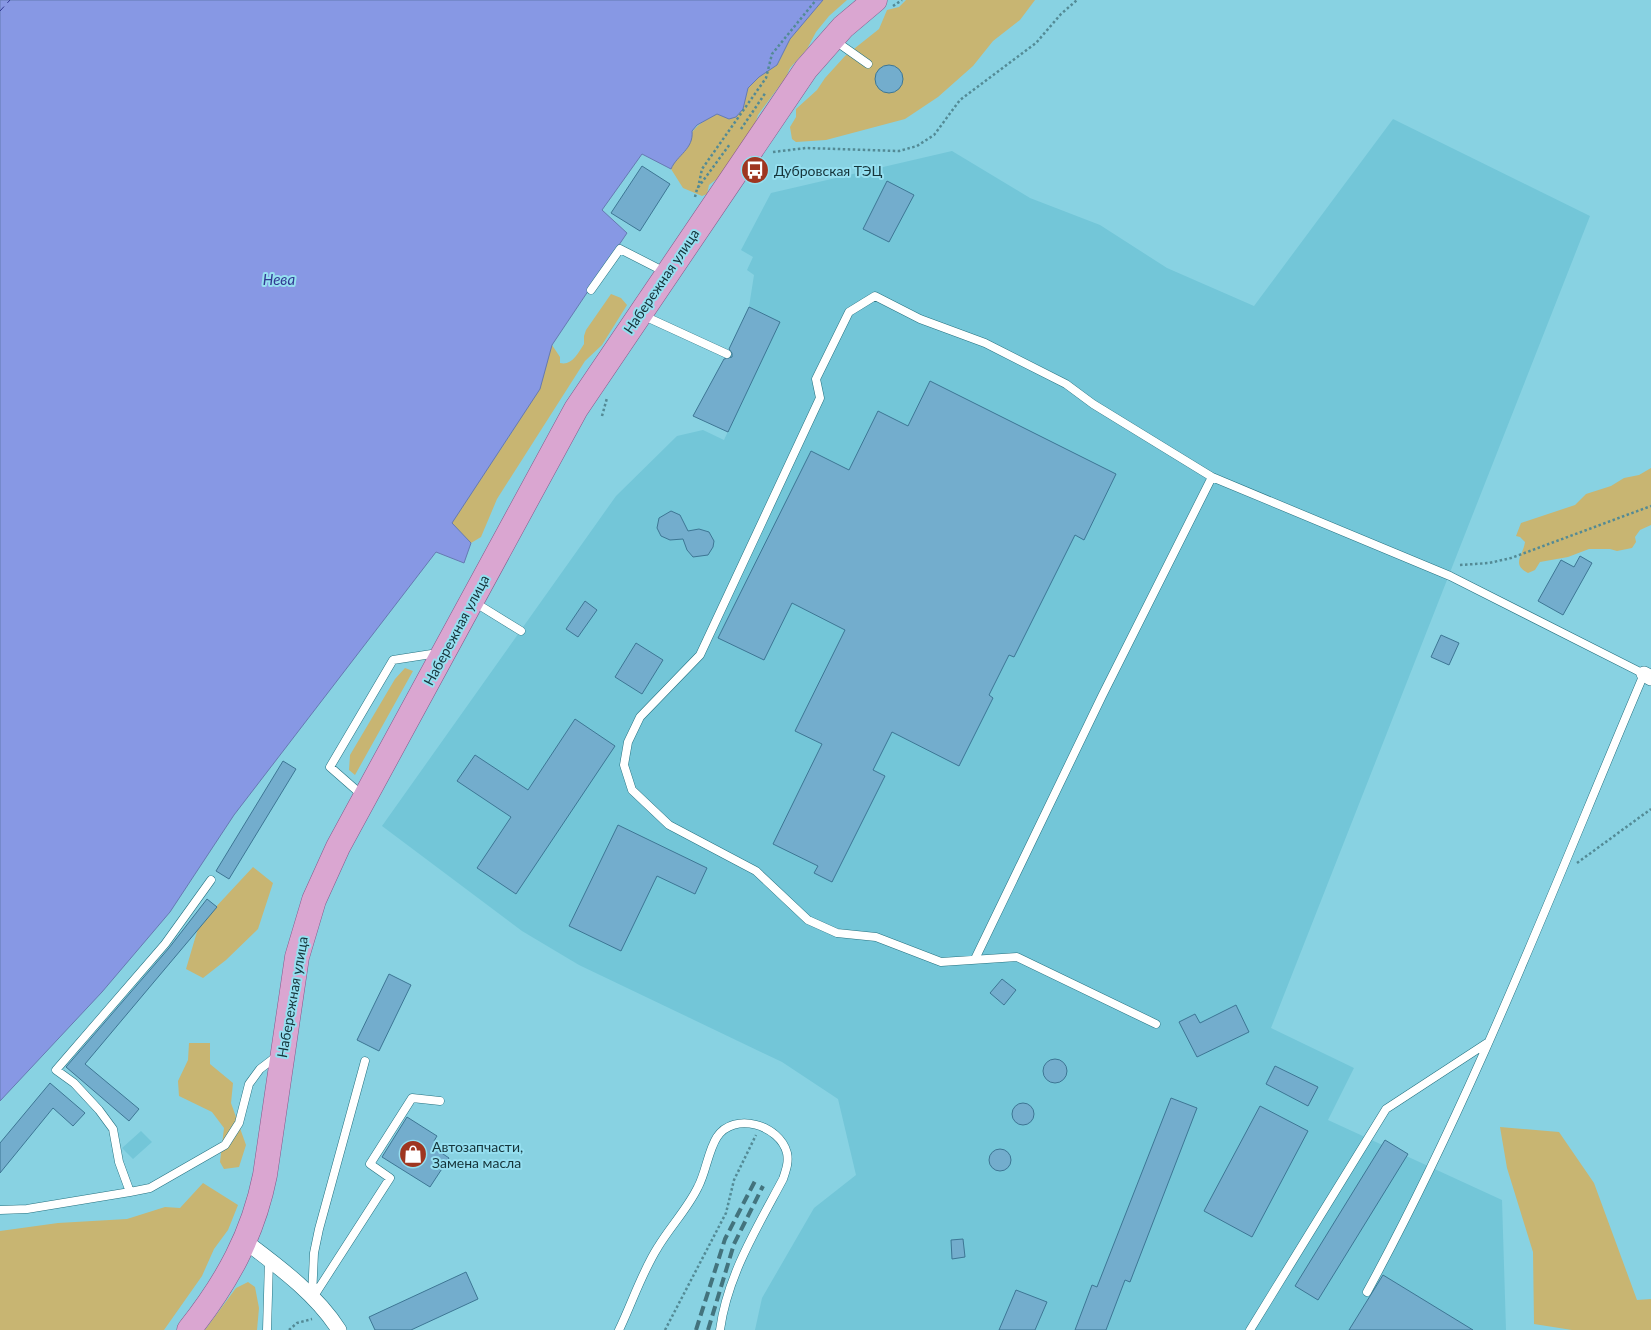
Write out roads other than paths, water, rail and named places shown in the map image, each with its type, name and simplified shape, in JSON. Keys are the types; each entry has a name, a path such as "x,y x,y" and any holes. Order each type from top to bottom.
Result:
{"main road":[{"name":"Набережная улица","path":"190,1330 222,1283 246,1242 259,1206 266,1175 282,1051 297,958 304,928 328,868 364,798 576,409 666,273 806,69 843,27 875,0"}],"street":[{"path":"246,1242 296,1282 327,1314 339,1330"}],"lane":[{"path":"832,39 868,64"},
{"path":"590,290 620,249 666,273"},
{"path":"1156,1024 1017,957 941,962 876,937 837,933 808,920 756,870 669,825 632,790 624,765 628,742 640,717 700,654 820,398 816,379 849,312 875,296 920,319 985,343 1066,384 1093,404 1212,477 1450,576 1648,676 1560,872 1488,1043 1401,1230 1367,1292"},
{"path":"639,313 726,354"},
{"path":"975,959 1102,696 1212,477"},
{"path":"472,601 521,631"},
{"path":"364,798 330,767 393,660 445,652"},
{"path":"130,1192 119,1162 113,1129 99,1110 74,1083 56,1070 165,944 211,880"},
{"path":"1250,1330 1386,1109 1488,1043"},
{"path":"0,1210 27,1209 150,1188 225,1145 239,1123 249,1084 260,1069 282,1051"},
{"path":"312,1299 314,1253 319,1229 365,1061"},
{"path":"312,1299 390,1178 370,1164 412,1098 440,1101"},
{"path":"620,1330 657,1248 698,1188 717,1136 730,1126 746,1122 760,1126 777,1136 786,1152 788,1165 784,1179 742,1260 730,1292 720,1330"},
{"path":"267,1330 269,1260"}],"water":[{"name":"Нева","path":"0,0 823,0 790,39 777,65 759,77 748,88 743,109 736,117 729,119 717,114 697,125 692,131 688,147 671,169 642,154 602,210 627,233 552,345 540,389 452,523 471,543 464,563 436,552 234,815 170,912 102,992 0,1101"}],"railway":[{"path":"696,1330 725,1239 755,1181"},
{"path":"708,1330 734,1244 763,1186"}],"place":[{"name":"Дубровская ТЭЦ","path":"755,170"},
{"name":"Автозапчасти, Замена масла","path":"413,1154"}]}
